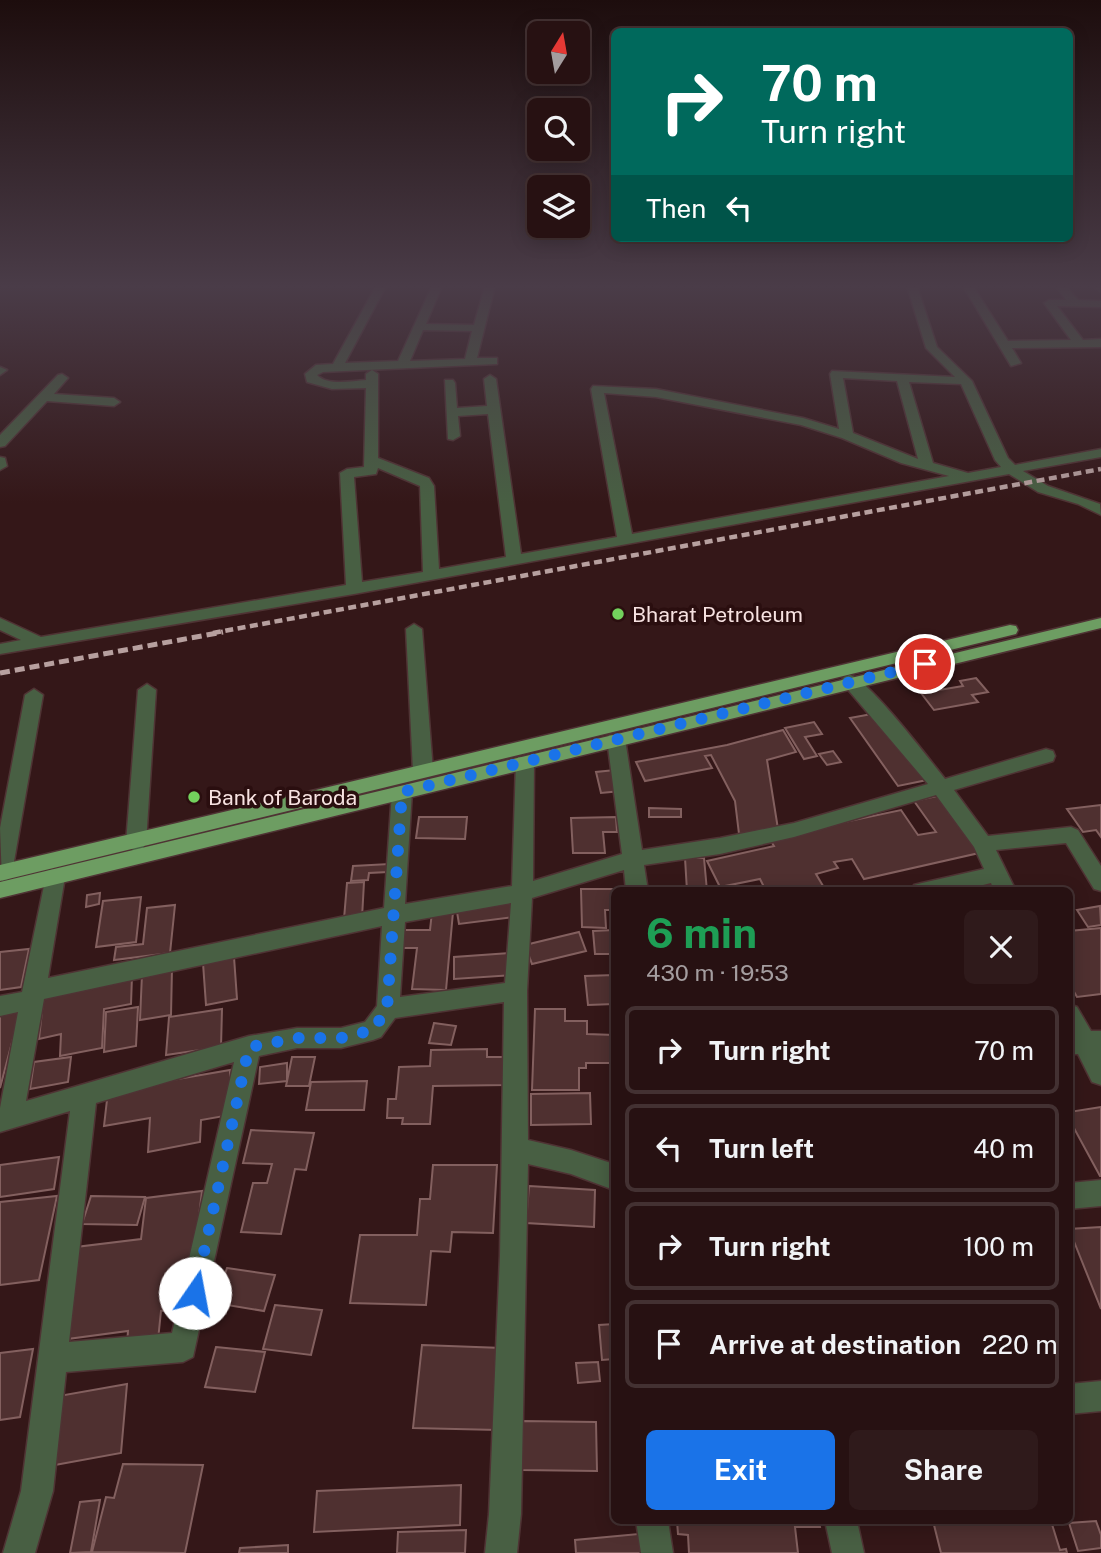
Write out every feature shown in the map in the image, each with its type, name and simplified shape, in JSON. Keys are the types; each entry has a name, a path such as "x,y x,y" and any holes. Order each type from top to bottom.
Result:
{"main road":[{"path":"1,878 852,666 1101,610"},
{"path":"1,878 54,877 850,681 1101,623"}],"street":[{"path":"337,367 342,358"},
{"path":"403,365 406,358"},
{"path":"943,358 966,381 1002,460 1012,471 1046,491 1091,502 1101,511"},
{"path":"1012,358 1015,363"},
{"path":"372,384 326,384 312,379 315,370 337,367 493,361"},
{"path":"354,589 347,473 371,471 372,366"},
{"path":"847,435 836,374 966,381"},
{"path":"0,443 62,377"},
{"path":"902,377 926,464"},
{"path":"490,379 514,560"},
{"path":"449,383 453,436"},
{"path":"625,539 597,389 656,393 803,422 847,435 887,453 968,478"},
{"path":"44,397 114,402"},
{"path":"452,412 494,410"},
{"path":"0,649 354,589 1101,453"},
{"path":"371,460 424,481 427,486 432,575"},
{"path":"0,461 0,466"},
{"path":"0,622 38,642"},
{"path":"414,629 423,771"},
{"path":"850,681 942,786 983,844 1001,883 962,887"},
{"path":"136,843 147,690"},
{"path":"1,878 34,695"},
{"path":"616,739 636,887"},
{"path":"0,1006 33,995 393,915 522,892 633,859 720,846 794,830 1046,756"},
{"path":"501,1553 505,1514 513,1269 516,991 522,892 525,762"},
{"path":"54,877 33,995 5,1119 249,1047 297,1038 341,1038 373,1030 387,1009 402,792"},
{"path":"983,844 1071,835 1101,883"},
{"path":"387,1009 516,991"},
{"path":"1073,1021 1101,1074"},
{"path":"53,1358 183,1347 249,1047"},
{"path":"19,1553 37,1491 84,1096"},
{"path":"514,1149 571,1162 611,1176"},
{"path":"1073,1196 1101,1193"},
{"path":"1073,1399 1101,1396"},
{"path":"652,1524 657,1553"},
{"path":"842,1524 848,1553"}],"building":[{"path":"976,678 988,692 972,695 978,702 934,710 921,693 963,686 960,681"},
{"path":"877,713 927,780 898,786 850,718"},
{"path":"814,722 822,734 805,737 817,756 804,759 785,728"},
{"path":"783,730 796,752 767,760 778,829 739,834 735,801 711,755 705,756 712,768 645,781 636,762 727,745"},
{"path":"833,751 841,762 827,765 819,754"},
{"path":"615,770 621,791 601,793 596,772"},
{"path":"937,796 979,853 864,879 852,859 834,862 838,868 816,874 824,887 764,887 760,879 720,887 707,861 774,846 769,838 901,810 918,835 936,832 914,801"},
{"path":"1101,805 1101,837 1096,830 1083,832 1067,809"},
{"path":"649,808 681,809 681,817 649,817"},
{"path":"419,817 467,817 465,839 416,838"},
{"path":"616,817 617,832 603,832 605,853 573,853 571,818"},
{"path":"685,858 704,858 707,887 687,887"},
{"path":"389,864 388,872 369,873 368,880 351,881 353,866"},
{"path":"364,882 362,918 344,919 347,883"},
{"path":"581,889 611,889 611,910 605,910 606,928 582,927"},
{"path":"100,893 99,904 86,907 87,895"},
{"path":"141,897 136,942 96,947 103,901"},
{"path":"511,899 514,917 459,924 456,906"},
{"path":"175,905 170,953 114,960 116,947 143,944 147,908"},
{"path":"1100,906 1101,925 1088,927 1077,910"},
{"path":"432,912 453,912 446,990 412,989 417,948 398,948 400,930 430,930"},
{"path":"1101,928 1101,994 1077,997 1073,990 1073,931"},
{"path":"611,930 611,954 595,954 593,931"},
{"path":"579,932 586,951 532,964 525,945"},
{"path":"29,949 21,987 0,990 0,952"},
{"path":"511,953 512,975 454,979 454,957"},
{"path":"234,957 237,999 206,1005 203,963"},
{"path":"172,968 171,1015 140,1020 142,974"},
{"path":"611,975 611,1004 588,1005 585,976"},
{"path":"132,976 131,1004 104,1009 102,1048 60,1056 61,1034 39,1039 44,992"},
{"path":"138,1007 136,1046 104,1052 106,1012"},
{"path":"222,1009 221,1047 166,1055 169,1017"},
{"path":"535,1009 565,1009 565,1021 587,1021 587,1034 611,1035 611,1063 586,1063 586,1068 579,1068 579,1090 532,1090"},
{"path":"20,1012 0,1088 0,1014"},
{"path":"434,1023 456,1026 451,1045 429,1043"},
{"path":"487,1049 487,1057 506,1057 506,1085 433,1086 430,1124 402,1124 403,1118 387,1118 388,1099 396,1099 399,1067 430,1066 431,1050"},
{"path":"71,1057 68,1082 30,1089 34,1062"},
{"path":"292,1057 315,1057 309,1086 286,1086"},
{"path":"287,1063 287,1081 259,1084 260,1067"},
{"path":"230,1070 230,1115 201,1120 200,1142 148,1152 150,1118 104,1126 108,1091"},
{"path":"367,1081 364,1110 306,1110 311,1082"},
{"path":"590,1093 591,1124 531,1125 531,1094"},
{"path":"1101,1107 1101,1176 1073,1126 1073,1111"},
{"path":"251,1130 314,1133 306,1170 295,1169 281,1234 241,1232 253,1183 267,1183 272,1164 243,1163"},
{"path":"59,1157 54,1189 0,1197 0,1165"},
{"path":"433,1165 497,1165 493,1233 452,1232 450,1252 431,1251 426,1305 350,1303 360,1235 417,1235 420,1199 430,1199"},
{"path":"529,1186 595,1190 594,1227 526,1223"},
{"path":"202,1191 188,1308 161,1311 158,1340 127,1344 128,1331 60,1340 76,1247 141,1239 146,1198"},
{"path":"57,1196 39,1280 0,1285 0,1202"},
{"path":"91,1196 145,1197 137,1225 82,1224"},
{"path":"1101,1227 1101,1309 1073,1239 1073,1229"},
{"path":"227,1268 275,1275 264,1311 215,1303"},
{"path":"275,1305 322,1310 311,1355 263,1349"},
{"path":"611,1324 611,1359 602,1360 599,1325"},
{"path":"422,1345 502,1348 498,1430 413,1428"},
{"path":"216,1347 265,1352 255,1392 205,1387"},
{"path":"33,1349 20,1417 0,1420 0,1353"},
{"path":"598,1362 600,1381 578,1383 576,1363"},
{"path":"127,1384 121,1453 44,1467 53,1397"},
{"path":"522,1421 596,1422 597,1471 521,1470"},
{"path":"123,1464 203,1465 185,1553 92,1552 106,1497 114,1498"},
{"path":"461,1485 460,1525 314,1532 317,1491"},
{"path":"100,1500 91,1552 70,1553 80,1502"},
{"path":"1096,1521 1101,1535 1101,1548 1078,1551 1069,1524"},
{"path":"677,1524 820,1524 820,1527 795,1527 798,1553 689,1553 688,1535 678,1534"},
{"path":"934,1524 1052,1524 1060,1550 1066,1549 1067,1553 941,1553"},
{"path":"466,1530 465,1553 397,1553 398,1532"},
{"path":"649,1533 651,1553 576,1553 575,1540"},
{"path":"288,1545 288,1553 239,1553 240,1548"}],"railway":[{"path":"213,633 1101,469"},
{"path":"0,673 223,632"}],"place":[{"name":"Bharat Petroleum","path":"618,614"},
{"name":"Bank of Baroda","path":"194,797"}],"route":[{"path":"195,1293 249,1047 297,1038 341,1038 373,1030 387,1009 402,792 925,664"}]}
